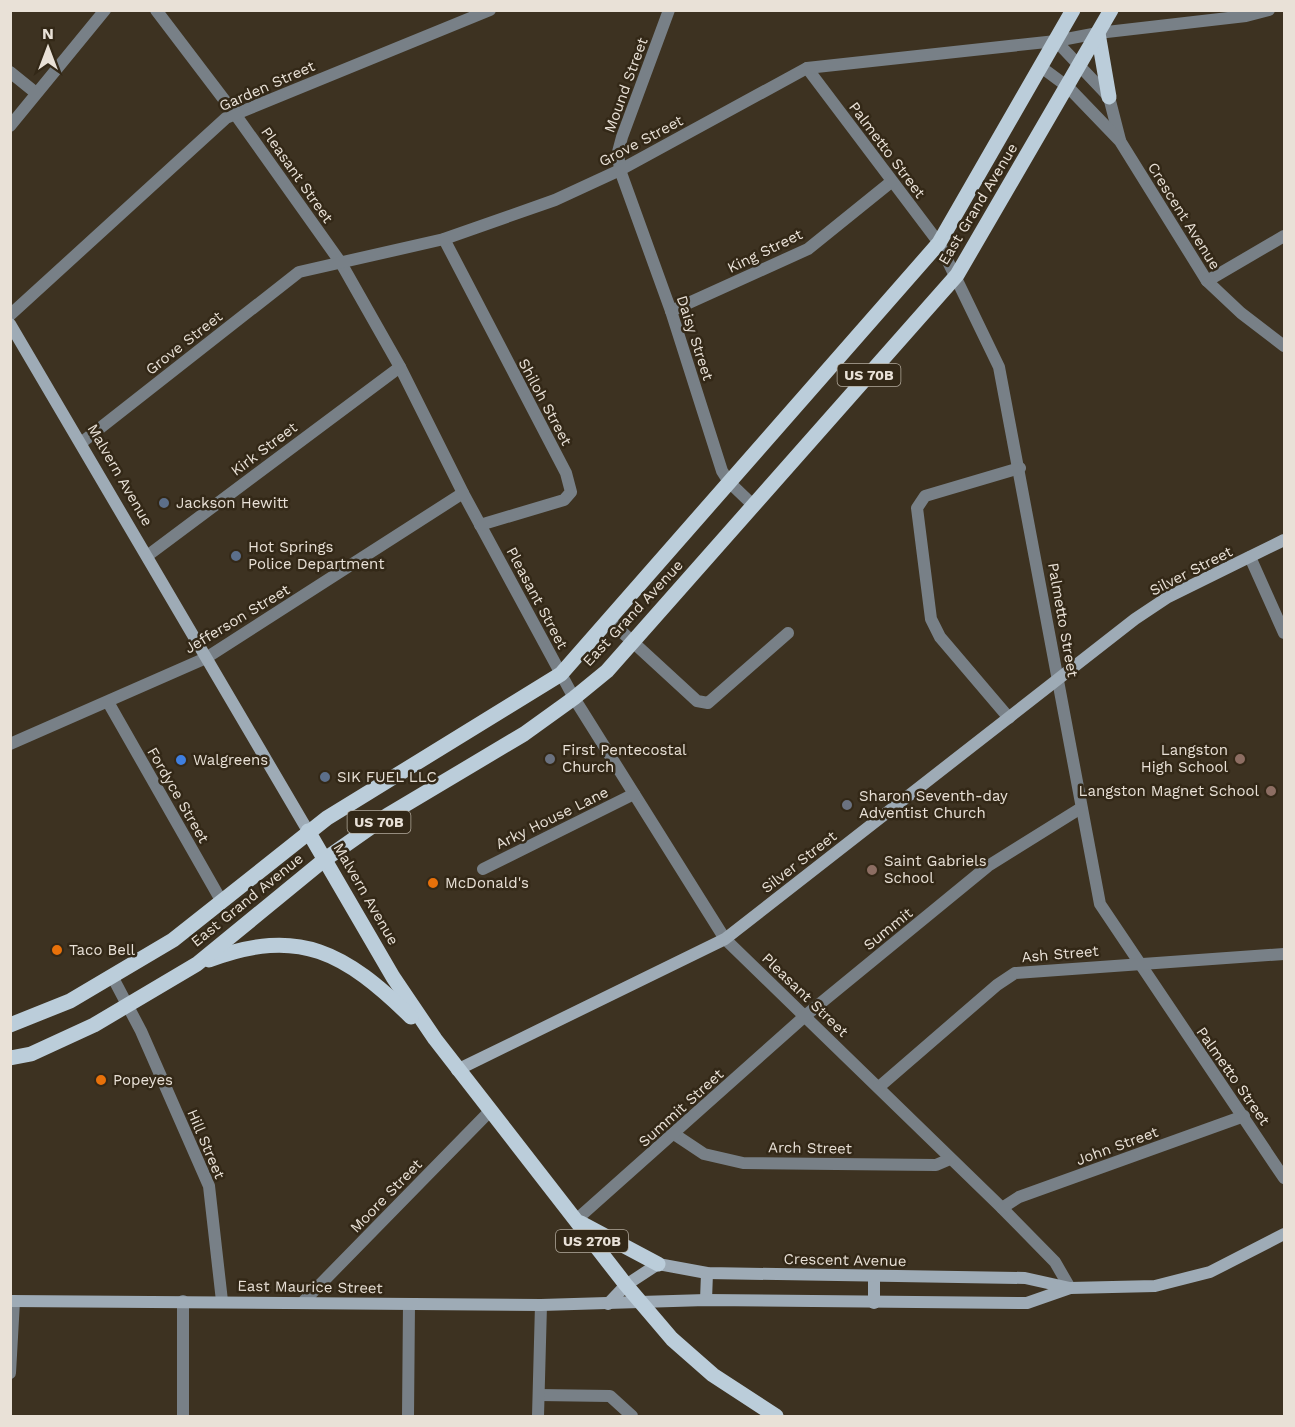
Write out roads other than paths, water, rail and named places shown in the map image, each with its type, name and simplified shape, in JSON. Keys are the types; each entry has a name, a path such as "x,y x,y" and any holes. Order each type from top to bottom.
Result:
{"main road":[{"name":"East Grand Avenue","path":"10,1025 70,1001 173,940 308,831 372,788 561,674 610,621 939,243 1073,10"},
{"name":"East Grand Avenue","path":"10,1058 52,1045 128,1006 197,964 324,860 388,815 524,734 574,699 607,670 957,275 1111,10"},
{"path":"1098,33 1109,97"},
{"name":"Malvern Avenue","path":"308,831 393,977 435,1039 489,1112 626,1285 672,1339 713,1375 771,1415"},
{"name":"US 270B","path":"197,964 254,946 300,946 316,951 353,966 380,986 435,1039"},
{"path":"576,1220 658,1264"}],"street":[{"path":"10,126 105,10"},
{"name":"Pleasant Street","path":"156,10 235,114 341,263 400,367 463,493 574,699 725,939 1002,1208 1055,1262 1070,1288"},
{"name":"Garden Street","path":"10,315 226,118 490,10"},
{"name":"Mound Street","path":"620,170 618,152 622,137 669,10"},
{"name":"Grove Street","path":"81,443 299,272 444,239 555,200 620,170 807,68 1056,41 1098,33 1246,16 1269,10"},
{"name":"Crescent Avenue","path":"1056,41 1081,64 1109,97 1120,141"},
{"name":"Crescent Avenue","path":"1041,67 1068,87 1120,141 1207,281 1241,313 1284,346"},
{"name":"Palmetto Street","path":"807,68 939,243 957,275 999,367 1101,904 1138,963 1284,1178"},
{"path":"10,72 36,93"},
{"name":"Daisy Street","path":"620,170 671,311 722,471 729,482 754,506"},
{"name":"King Street","path":"671,311 808,249 891,182"},
{"path":"1207,281 1284,236"},
{"name":"Shiloh Street","path":"444,239 566,473 571,492 564,500 480,525"},
{"name":"Malvern Avenue","path":"10,324 308,831"},
{"name":"Kirk Street","path":"147,556 400,367"},
{"path":"1009,718 940,637 931,619 917,508 926,496 1020,468"},
{"name":"Jefferson Street","path":"10,744 206,658 463,493"},
{"name":"Silver Street","path":"457,1070 725,939 1058,678 1168,597 1284,540"},
{"path":"1250,557 1284,633"},
{"path":"610,621 697,701 708,703 788,633"},
{"name":"Fordyce Street","path":"108,702 222,902"},
{"name":"Arky House Lane","path":"483,868 634,794"},
{"name":"Summit","path":"805,1016 988,866 1081,808"},
{"name":"Ash Street","path":"879,1087 997,985 1015,974 1138,963 1284,954"},
{"name":"Hill Street","path":"112,976 128,1006 209,1186 222,1301"},
{"name":"Summit Street","path":"576,1220 805,1016"},
{"name":"Moore Street","path":"303,1302 489,1112"},
{"name":"John Street","path":"1002,1208 1019,1197 1244,1116"},
{"name":"Arch Street","path":"674,1134 704,1154 743,1163 936,1164 950,1158"},
{"name":"Crescent Avenue","path":"658,1264 707,1273 1025,1278 1070,1288 1155,1286 1210,1272 1284,1234"},
{"path":"609,1304 626,1285 658,1264"},
{"path":"706,1300 707,1273"},
{"path":"874,1276 874,1303"},
{"name":"Crescent Avenue","path":"640,1302 706,1300 1027,1303 1070,1288"},
{"path":"10,1373 12,1301"},
{"name":"East Maurice Street","path":"12,1301 542,1305 640,1302"},
{"path":"183,1301 183,1416"},
{"path":"408,1416 409,1304"},
{"path":"538,1416 542,1305"},
{"path":"539,1395 610,1396 632,1416"}],"place":[{"name":"Jackson Hewitt","path":"164,503"},
{"name":"Hot Springs Police Department","path":"236,556"},
{"name":"First Pentecostal Church","path":"550,759"},
{"name":"Langston High School","path":"1240,759"},
{"name":"Walgreens","path":"181,760"},
{"name":"SIK FUEL LLC","path":"325,777"},
{"name":"Langston Magnet School","path":"1271,791"},
{"name":"Sharon Seventh-day Adventist Church","path":"847,805"},
{"name":"Saint Gabriels School","path":"872,870"},
{"name":"McDonald's","path":"433,883"},
{"name":"Taco Bell","path":"57,950"},
{"name":"Popeyes","path":"101,1080"}]}
